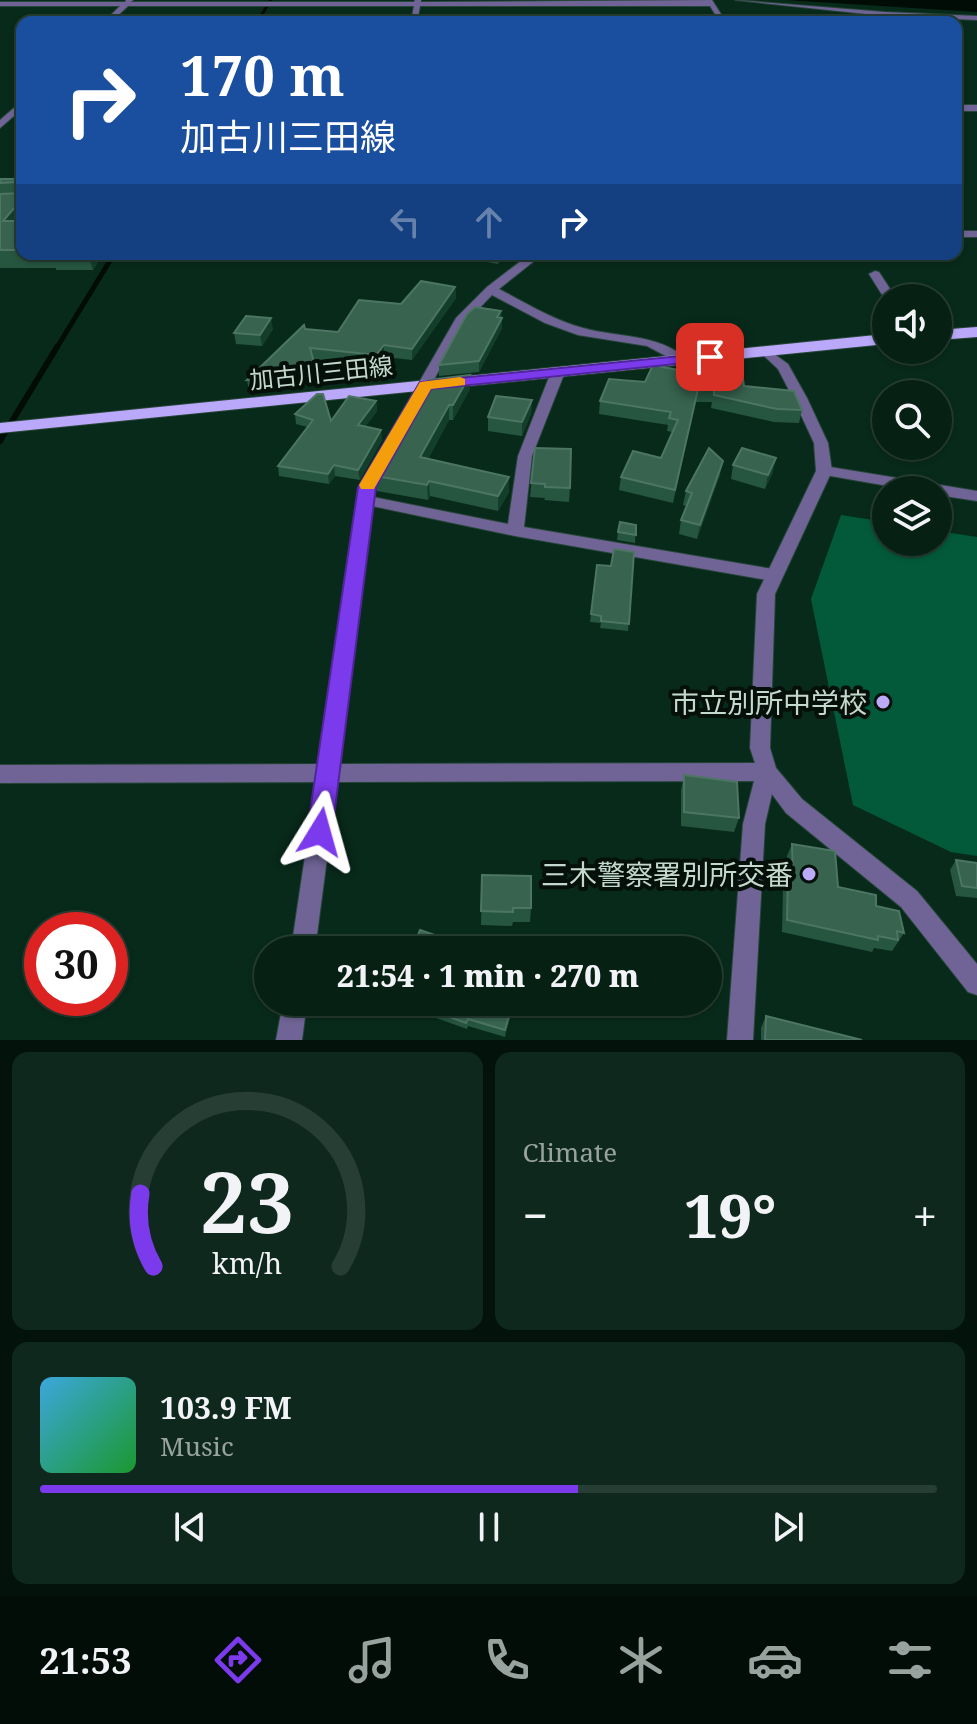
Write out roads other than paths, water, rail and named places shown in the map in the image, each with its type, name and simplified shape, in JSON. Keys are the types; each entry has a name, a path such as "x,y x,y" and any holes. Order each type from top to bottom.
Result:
{"main road":[{"path":"952,334 977,332"},
{"name":"加古川三田線","path":"0,428 872,341"}],"street":[{"path":"738,0 931,16"},
{"path":"113,16 128,2"},
{"path":"0,4 710,2"},
{"path":"0,125 16,111"},
{"path":"305,936 367,487 460,321 491,290 529,260"},
{"path":"875,274 881,284"},
{"path":"491,290 549,320 582,332 651,343 681,360"},
{"path":"766,352 783,367 800,398 821,443 824,471 766,594 760,748 767,772 794,806 909,899 977,983"},
{"path":"515,531 525,456 558,372"},
{"path":"824,471 977,496"},
{"path":"366,500 515,531 773,575"},
{"path":"0,774 767,772"},
{"path":"740,1040 754,824 767,772"},
{"path":"289,1040 293,1016"}],"waterway":[{"path":"261,16 271,0"},
{"path":"56,349 110,260"},
{"path":"0,441 57,347"}],"place":[{"name":"市立別所中学校","path":"883,702"},
{"name":"三木警察署別所交番","path":"809,874"}]}
